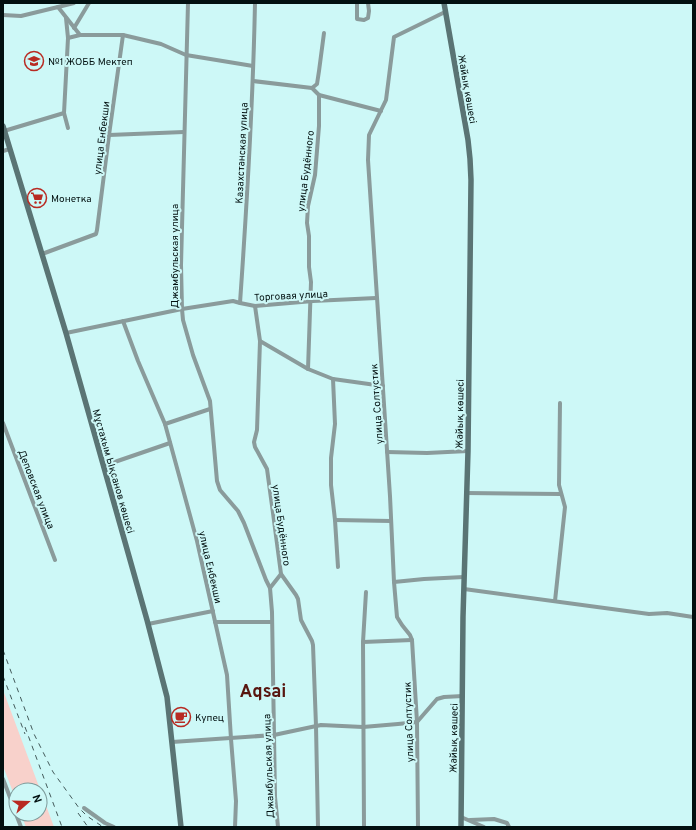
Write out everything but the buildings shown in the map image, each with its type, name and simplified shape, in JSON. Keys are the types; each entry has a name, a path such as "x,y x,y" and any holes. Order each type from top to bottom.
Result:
{"street":[{"path":"51,3 52,9"},
{"path":"3,15 21,16 74,3"},
{"path":"74,28 89,3"},
{"name":"Джамбульская улица","path":"188,3 181,265 182,320 210,401 217,482 220,490 238,511 270,588 275,797 278,827"},
{"name":"Казахстанская улица","path":"240,303 254,66 255,3"},
{"path":"357,3 357,19 364,20 368,18 368,3"},
{"name":"Жайық көшесі","path":"444,3 468,140 471,180 461,827"},
{"path":"58,7 80,35"},
{"name":"улица Солтустик","path":"418,827 417,722 412,640 397,617 368,160 369,135 386,100 394,37 445,12"},
{"path":"66,18 68,38 64,112 68,128"},
{"path":"312,88 317,84 324,33"},
{"path":"68,38 80,35 123,35 161,44 186,55 254,66"},
{"name":"улица Енбекши","path":"42,254 96,234 123,35"},
{"path":"253,82 312,88 319,95 381,111"},
{"name":"улица Будённого","path":"308,369 311,282 307,223 319,126 319,95"},
{"path":"4,129 64,112"},
{"name":"Мұстахым Ықсанов көшесі","path":"4,129 66,334 148,624 167,697 181,827"},
{"path":"109,136 184,132"},
{"path":"3,151 10,149"},
{"name":"Торговая улица","path":"66,334 182,309 233,301 255,306 311,301 376,298"},
{"name":"улица Будённого","path":"255,306 260,341 257,430 254,442 267,470 281,574 296,595 301,620 312,641 316,726 318,827"},
{"name":"улица Енбекши","path":"124,321 138,361 165,424 197,541 227,674 236,801 235,827"},
{"path":"260,341 308,369 333,379 383,386"},
{"path":"333,379 335,424 331,458 331,485 338,567"},
{"path":"555,601 565,508 559,485 560,403"},
{"path":"165,424 210,409"},
{"name":"Деповская улица","path":"3,423 55,560"},
{"path":"103,466 170,443"},
{"path":"387,452 427,453 468,451"},
{"path":"466,493 561,494"},
{"path":"335,520 392,520"},
{"path":"270,588 281,574"},
{"path":"394,582 464,577"},
{"path":"464,589 649,614 667,613 693,617"},
{"path":"364,827 363,642 366,592"},
{"path":"148,624 213,612"},
{"path":"215,622 272,622"},
{"path":"363,642 412,640"},
{"path":"172,742 274,735 316,726 363,727 417,722 437,699 463,696"},
{"path":"3,779 8,792"},
{"path":"84,808 105,823 114,827"},
{"path":"461,816 484,827"},
{"path":"470,820 494,819 508,823 509,827"}],"shaded area":[{"path":"3,690 37,782 9,782 3,766"},
{"path":"48,811 54,827 26,827 24,822 48,822"}],"railway":[{"path":"3,650 34,734 53,772 79,808 87,816 103,827"},
{"path":"3,676 25,734"},
{"path":"25,727 62,827"},
{"path":"78,813 88,827"}],"place":[{"name":"№1 ЖОББ Мектеп","path":"34,61"},
{"name":"Монетка","path":"37,198"},
{"name":"Купец","path":"181,717"}],"district":[{"name":"Aqsai","path":"263,691"}]}
